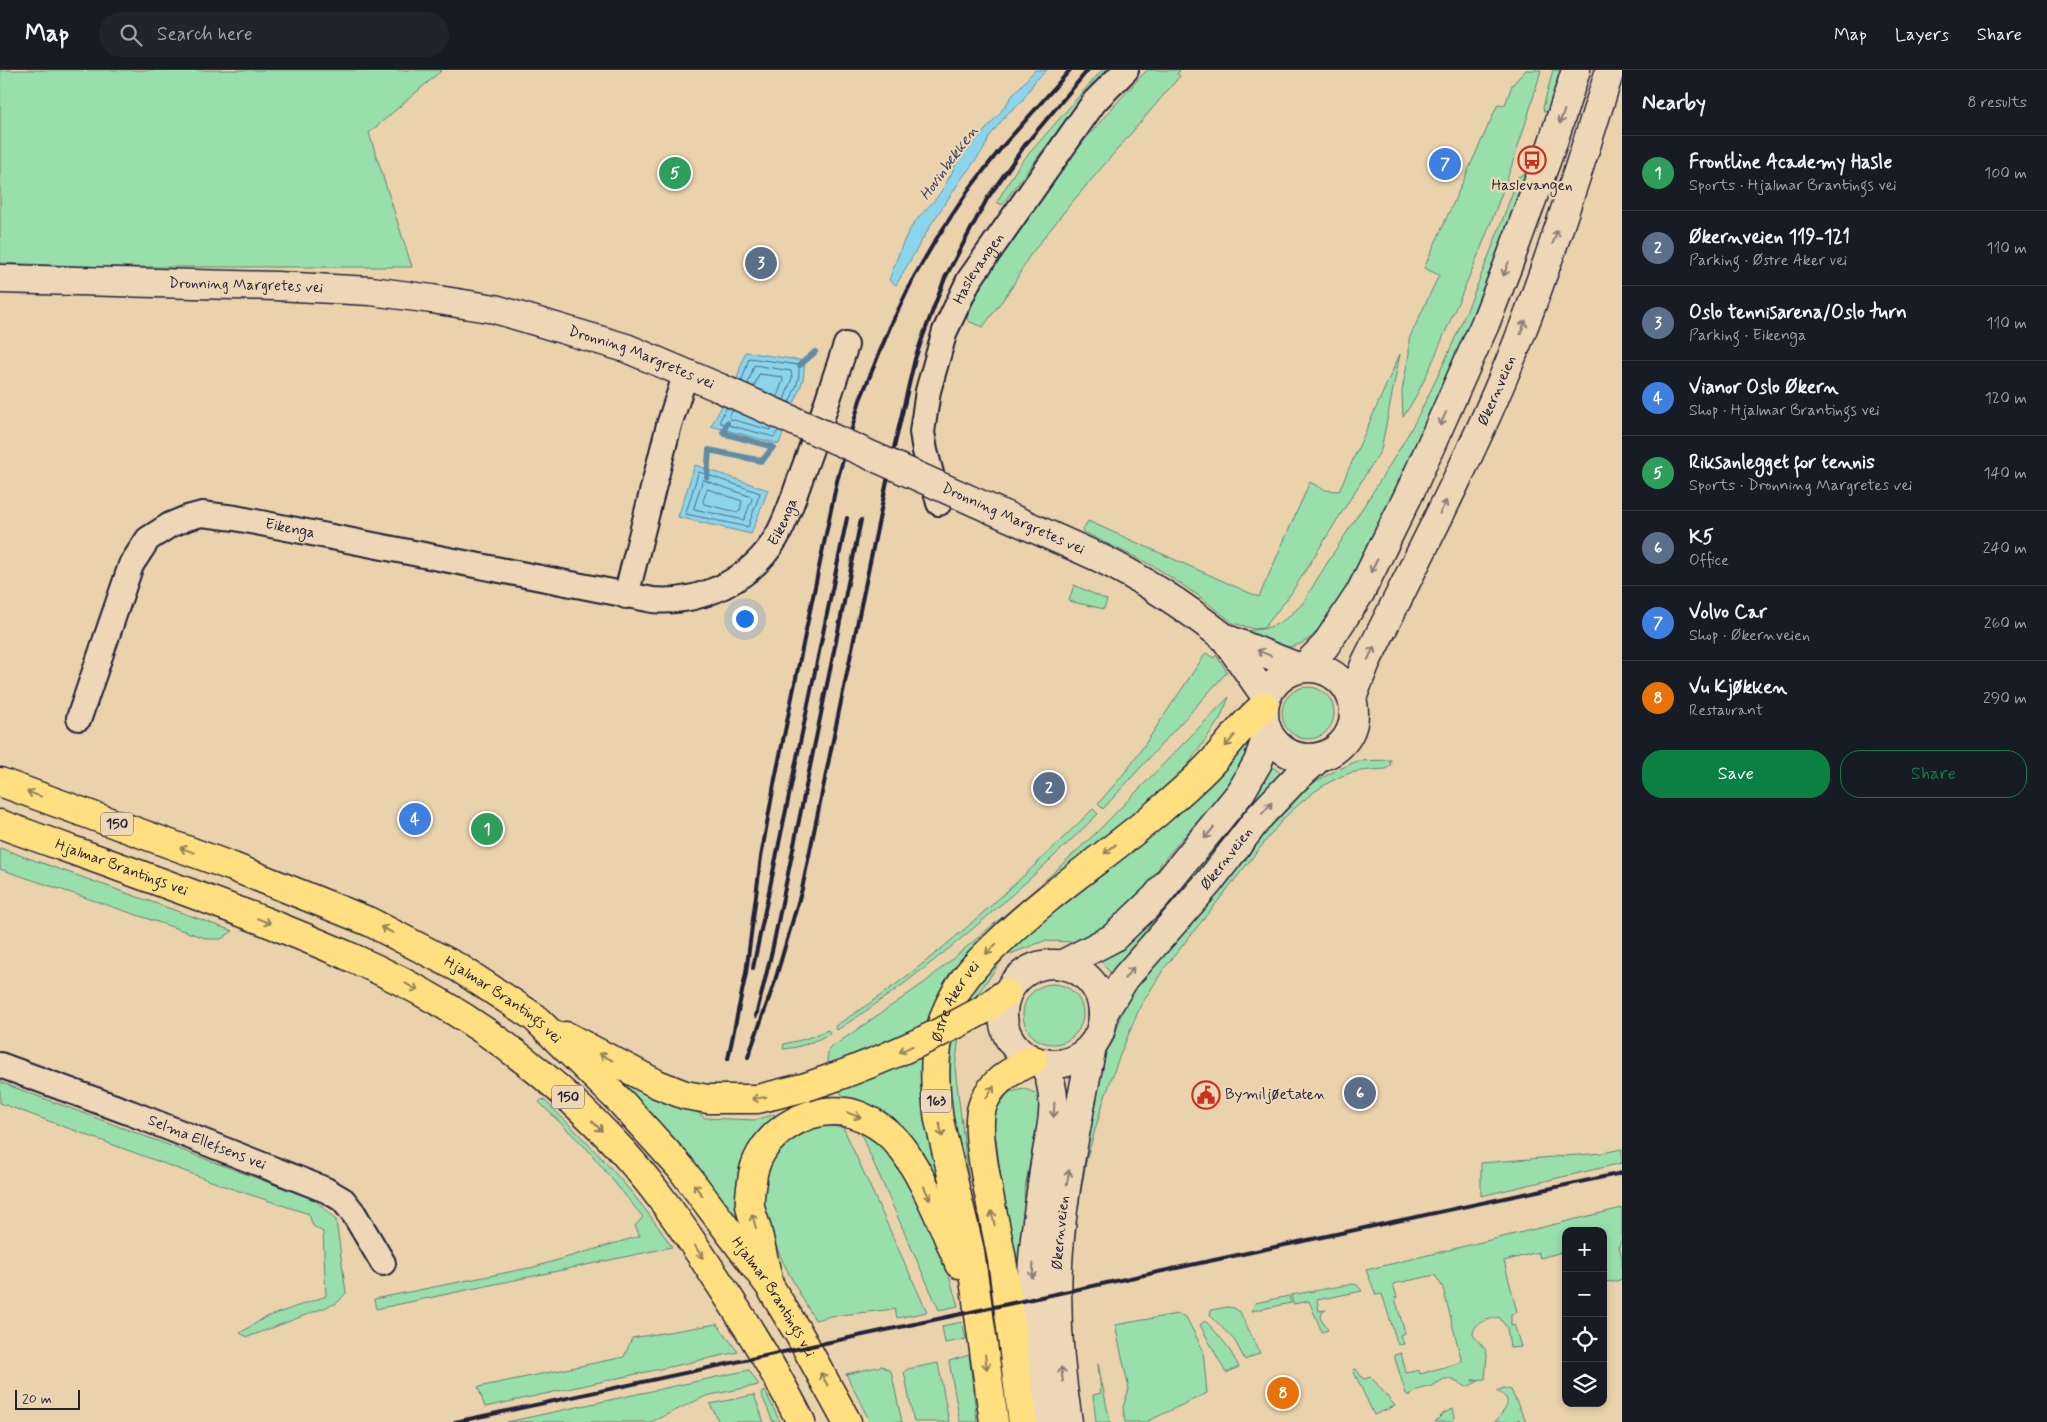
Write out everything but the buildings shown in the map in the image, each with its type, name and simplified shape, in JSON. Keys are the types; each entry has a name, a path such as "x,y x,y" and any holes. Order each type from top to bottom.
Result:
{"highway":[{"name":"Østre Aker vei","path":"994,1422 970,1251 936,1100 935,1057 939,1034 952,998 963,981 984,956 1012,929 1156,814 1195,780 1216,758 1243,724 1266,712"},
{"name":"Hjalmar Brantings vei","path":"0,782 233,867 370,922 459,968 534,1017 649,1131 686,1174 769,1285 800,1336 847,1422"},
{"name":"Hjalmar Brantings vei","path":"0,824 219,903 350,956 438,1002 508,1048 566,1094 624,1152 654,1189 684,1229 738,1312 767,1359 800,1422"},
{"path":"534,1017 657,1084 685,1095 708,1099 758,1099 806,1087 890,1057 981,1011 1006,993"},
{"path":"1023,1422 1002,1260 988,1195 980,1139 980,1122 981,1110 987,1095 996,1083 1006,1074 1038,1062"},
{"path":"769,1285 750,1204 753,1174 757,1162 766,1146 791,1123 810,1114 829,1111 846,1112 878,1126 893,1137 906,1154 955,1253 979,1314"}],"main road":[{"path":"1302,668 1325,646 1360,594 1418,474 1485,324 1552,145 1576,70"},
{"name":"Økernveien","path":"1352,698 1366,662 1471,449 1522,331 1570,195 1610,70"},
{"name":"Dronning Margretes vei","path":"0,279 276,286 371,291 495,309 626,348 1057,538 1128,572 1172,598 1225,638 1302,668"},
{"name":"Dronning Margretes vei","path":"1225,638 1266,712"},
{"path":"1302,668 1316,668 1328,671 1339,678 1347,687 1352,698 1355,714 1353,726 1347,738 1339,747 1320,757 1299,757 1289,754 1273,740 1266,712 1272,687 1279,678 1289,672 1302,668"},
{"name":"Økernveien","path":"1063,964 1113,938 1154,898 1241,792 1258,762 1266,712"},
{"name":"Økernveien","path":"1103,1014 1125,978 1209,882 1260,816 1295,779 1320,757"},
{"path":"1046,964 1063,964 1076,969 1091,982 1101,1000 1102,1025 1092,1046 1084,1053 1070,1060 1054,1064 1038,1062 1019,1051 1009,1039 1003,1024 1002,1008 1006,993 1016,979 1030,969 1046,964"},
{"name":"Økernveien","path":"1068,1422 1057,1320 1060,1237 1064,1202 1092,1046"},
{"name":"Økernveien","path":"1038,1062 1052,1085 1054,1113 1040,1202 1032,1277 1036,1364 1043,1422"}],"street":[{"name":"Haslevangen","path":"939,503 925,451 922,432 928,391 945,331 969,280 1095,101 1126,70"},
{"name":"Eikenga","path":"80,718 131,565 148,539 170,525 202,514 235,518 626,596 668,602 705,595 736,579 758,560 775,539 789,510 846,345"},
{"path":"626,596 669,425 686,373"},
{"name":"Selma Ellefsens vei","path":"0,1065 131,1112 326,1190 343,1200 354,1214 383,1263"}],"green space":[{"path":"0,70 442,70 369,133 412,267 107,267 0,263"},
{"path":"1102,70 1112,70 1040,154 1002,205 997,202 1019,165"},
{"path":"1147,70 1180,70 1177,74 1180,76 1068,207 1028,258 1012,287 983,327 970,322 967,319 975,298 1029,213 1085,140"},
{"path":"1526,70 1541,70 1512,166 1476,260 1434,358 1417,394 1403,417 1402,391 1409,354 1409,339 1439,275 1424,268 1498,104 1505,105 1512,85"},
{"path":"1553,70 1563,70 1549,113 1544,111 1543,108"},
{"path":"1523,175 1528,177 1452,371 1355,574 1336,608 1326,623 1314,635 1294,646 1279,646 1264,642 1242,631 1270,627 1289,616 1303,603 1388,468 1415,422 1458,332 1518,177"},
{"path":"1400,354 1381,450 1290,595 1264,628 1254,629 1233,623 1199,596 1155,567 1082,531 1088,521 1259,597 1310,482 1324,490 1339,491"},
{"path":"1074,585 1107,600 1104,609 1069,601"},
{"path":"1206,653 1214,658 1216,655 1227,672 1103,809 1098,804 1131,765"},
{"path":"1308,687 1318,689 1326,695 1332,703 1334,713 1332,723 1326,731 1318,737 1308,739 1298,737 1290,731 1284,723 1282,713 1284,703 1290,695 1298,689"},
{"path":"1229,697 1220,719 1168,793 930,1026 831,1068 827,1059 829,1049 924,983 1039,886 1098,831"},
{"path":"1242,739 1249,741 1247,759 1240,779 1195,824 1162,862 1148,889 1122,918 1076,942 1044,941 1005,956 974,999 955,1013 988,964"},
{"path":"1391,760 1390,766 1386,769 1354,772 1331,781 1306,798 1283,819 1163,970 1140,1007 1119,1057 1103,1103 1087,1157 1076,1220 1071,1282 1065,1283 1068,1230 1100,1060 1113,1042 1122,1011 1143,975 1273,820 1307,786 1357,761"},
{"path":"1269,764 1282,774 1112,975 1097,957"},
{"path":"1093,809 1098,814 973,929 906,982 837,1030 835,1026 904,978 970,925"},
{"path":"0,848 233,931 221,939 208,939 0,869"},
{"path":"1047,984 1059,984 1070,989 1078,997 1083,1008 1081,1026 1070,1039 1059,1044 1047,1044 1036,1039 1028,1031 1023,1020 1023,1008 1028,997 1036,989"},
{"path":"828,1030 830,1034 801,1046 783,1049 784,1044 805,1039"},
{"path":"959,1037 955,1068 971,1198 948,1121 945,1044"},
{"path":"924,1055 952,1209 922,1154 902,1127 881,1110 844,1099 839,1089"},
{"path":"609,1069 688,1106 705,1118 755,1120 775,1114 768,1127 745,1232 684,1149"},
{"path":"0,1082 315,1200 336,1220 346,1293 337,1303 248,1337 240,1333 264,1318 326,1296 323,1232 313,1226 309,1214 230,1188 0,1103"},
{"path":"1025,1089 1037,1094 1046,1109 1045,1116 1035,1135 1024,1194 1029,1218 1024,1273 1015,1293 994,1124 997,1108 1009,1092"},
{"path":"543,1099 628,1188 672,1247 376,1309 374,1299 534,1267 640,1236 635,1226 643,1217 588,1150 539,1102"},
{"path":"825,1126 843,1127 927,1312 897,1318 895,1309 831,1316 815,1320 790,1276 768,1223 763,1196 766,1172 777,1150 799,1133"},
{"path":"859,1130 885,1146 898,1163 921,1201 938,1243 958,1306 939,1310"},
{"path":"1622,1149 1622,1163 1481,1196 1481,1163 1602,1153"},
{"path":"1622,1208 1622,1239 1619,1246 1622,1258 1622,1279 1614,1282 1607,1281 1607,1227 1562,1227 1562,1252 1540,1258 1538,1252 1504,1261 1517,1312 1511,1314 1511,1325 1514,1324 1521,1347 1510,1348 1507,1328 1499,1317 1479,1324 1474,1330 1473,1335 1485,1349 1487,1355 1485,1379 1472,1380 1479,1381 1467,1387 1450,1379 1444,1379 1432,1386 1417,1390 1410,1396 1406,1394 1394,1355 1401,1353 1406,1373 1419,1370 1420,1374 1462,1362 1443,1288 1435,1275 1393,1284 1405,1333 1400,1335 1404,1344 1398,1345 1382,1294 1376,1295 1366,1270"},
{"path":"1353,1284 1357,1285 1362,1291 1317,1300 1319,1311 1326,1310 1323,1311 1320,1318 1328,1330 1322,1332 1309,1301 1293,1304 1291,1295"},
{"path":"1289,1296 1291,1303 1252,1311 1255,1303"},
{"path":"1227,1307 1234,1308 1240,1312 1260,1353 1245,1360 1235,1341 1210,1315 1211,1310"},
{"path":"1177,1314 1186,1317 1203,1350 1207,1393 1146,1422 1125,1422 1123,1407 1129,1389 1115,1325"},
{"path":"1205,1321 1224,1342 1239,1367 1226,1373 1200,1325"},
{"path":"962,1322 966,1339 945,1343 942,1326"},
{"path":"717,1324 738,1352 485,1407 478,1387 624,1357 632,1338"},
{"path":"969,1355 977,1422 960,1422 949,1361"},
{"path":"938,1363 949,1422 914,1422 904,1372 908,1369"},
{"path":"1098,1364 1110,1422 1096,1422 1093,1395 1101,1393"},
{"path":"882,1366 891,1371 902,1422 870,1422 846,1374"},
{"path":"1356,1369 1363,1379 1371,1377 1395,1406 1374,1415 1353,1370"},
{"path":"749,1370 759,1385 706,1396 651,1422 507,1422"},
{"path":"1504,1388 1511,1390 1526,1422 1520,1422 1519,1419 1513,1422 1495,1422 1507,1405 1506,1398 1496,1391"},
{"path":"765,1391 780,1422 773,1422 761,1393"},
{"path":"754,1395 764,1422 719,1422 710,1404"},
{"path":"1453,1409 1455,1417 1452,1422 1435,1422 1444,1413"}],"water":[{"path":"1035,70 1047,70 1035,81 1022,101 1007,114 989,137 984,149 930,226 896,285 889,280 903,243 914,223 939,194 966,149 968,150"},
{"path":"745,352 805,361 803,380 779,444 711,426 737,379"},
{"path":"695,465 768,490 751,534 678,517"}],"waterway":[{"name":"Hovinbekken","path":"800,365 815,352"},
{"name":"Hovinbekken","path":"707,477 709,450 762,461 773,447 723,433 727,423"}],"railway":[{"path":"728,1059 746,973 761,857 775,779 837,481 860,400 890,327 914,277 935,241 970,188 1002,147 1070,70"},
{"path":"748,1057 774,984 802,889 893,452 915,359 945,278 987,199 1025,145 1088,70"},
{"path":"753,968 847,518"},
{"path":"756,1016 772,951 861,520"},
{"path":"455,1422 1622,1173"}],"place":[{"name":"Haslevangen","path":"1532,160"},
{"name":"Volvo Car","path":"1445,164"},
{"name":"Riksanlegget for tennis","path":"675,173"},
{"name":"Oslo tennisarena/Oslo turn","path":"761,263"},
{"name":"Økernveien 119-121","path":"1049,788"},
{"name":"Vianor Oslo Økern","path":"415,819"},
{"name":"Frontline Academy Hasle","path":"487,829"},
{"name":"K5","path":"1360,1093"},
{"name":"Bymiljøetaten","path":"1206,1095"},
{"name":"Vu Kjøkken","path":"1283,1393"}]}
